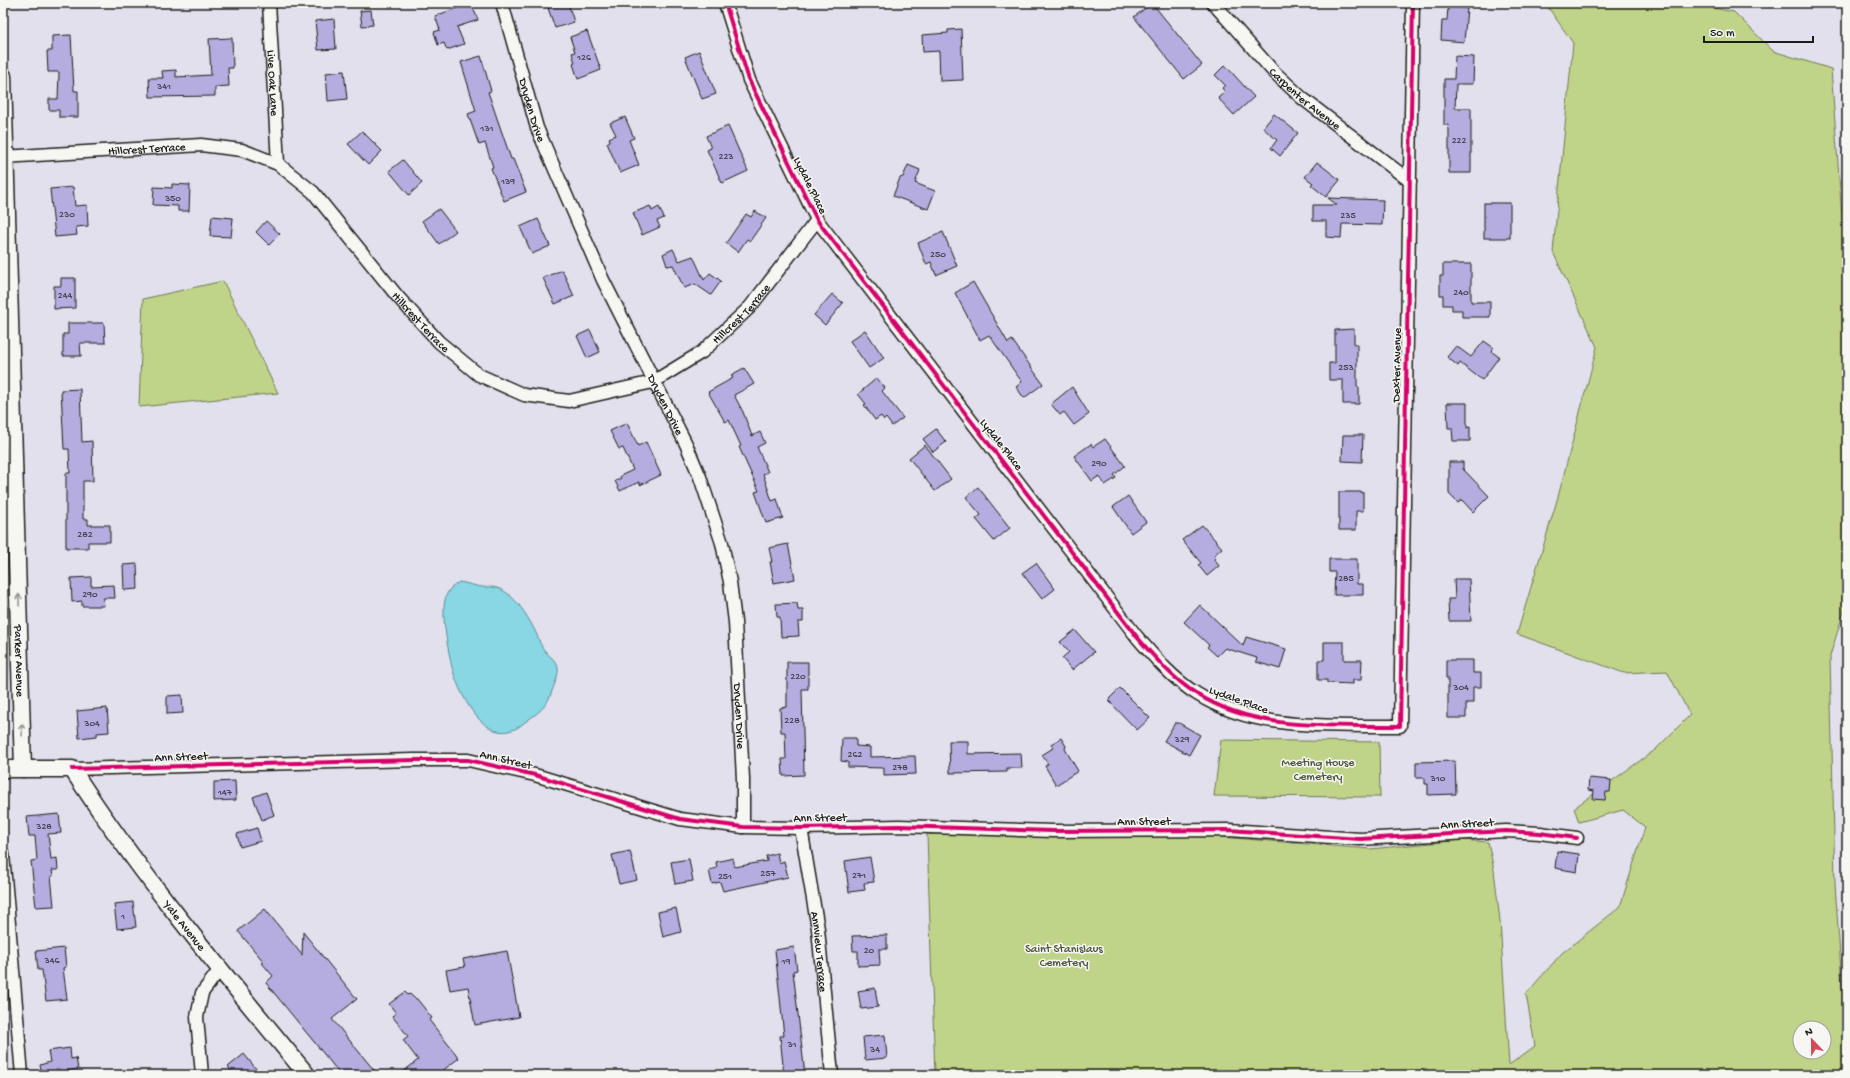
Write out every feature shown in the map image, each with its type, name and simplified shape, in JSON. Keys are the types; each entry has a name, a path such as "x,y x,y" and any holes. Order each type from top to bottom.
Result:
{"street":[{"name":"Live Oak Lane","path":"269,3 278,164"},
{"name":"Dryden Drive","path":"502,3 537,128 603,280 653,382 686,444 700,477 722,543 730,582 735,622 743,779 742,827"},
{"name":"Lydale Place","path":"724,3 749,80 817,220 1137,637 1156,659 1197,694 1248,716 1275,722 1307,725 1400,726"},
{"name":"Carpenter Avenue","path":"1213,3 1273,71 1302,98 1410,181"},
{"name":"Dexter Avenue","path":"1400,726 1413,3"},
{"name":"Parker Avenue","path":"3,76 10,553 23,769"},
{"name":"Hillcrest Terrace","path":"4,157 201,145 242,150 278,164 314,192 398,297 439,342 479,375 524,395 569,401 653,382 702,352 750,307 817,220"},
{"name":"Ann Street","path":"3,769 72,769 414,760 468,760 535,775 680,820 742,827 801,828 899,826 1053,831 1229,830 1360,839 1506,832 1540,833 1576,838"},
{"name":"Yale Avenue","path":"72,769 122,844 220,969 307,1075"},
{"name":"Annview Terrace","path":"801,828 818,929 832,1075"},
{"path":"3,854 22,1075"},
{"path":"202,1075 197,1016 202,993 220,969"}],"green space":[{"name":"Saint Stanislaus Cemetery","path":"1545,3 1687,3 1734,12 1773,51 1831,69 1847,285 1847,601 1830,656 1835,884 1847,1057 1845,1075 935,1075 927,834 1208,836 1370,849 1462,840 1488,842 1494,870 1500,921 1509,1065 1535,1046 1526,994 1562,953 1620,907 1645,827 1623,810 1579,822 1574,808 1655,750 1690,715 1667,671 1624,673 1517,634 1558,497 1597,347 1553,252 1573,43"},
{"path":"223,281 278,393 139,407 143,299"},
{"name":"Meeting House Cemetery","path":"1221,740 1379,742 1380,797 1214,796"}],"water":[{"path":"459,582 482,587 495,587 510,595 526,615 542,648 557,665 557,677 548,701 538,712 519,727 514,729 500,731 489,727 479,719 470,708 452,669 446,634 444,606 445,598 448,592"}],"building":[{"path":"471,3 478,20 457,27 464,44 447,50 444,43 438,45 434,32 440,30 435,16"},
{"path":"549,3 568,3 574,22 555,28 548,8 550,8"},
{"path":"1152,3 1202,65 1184,79 1134,17"},
{"path":"1448,7 1467,8 1464,42 1441,40 1442,20 1447,20"},
{"path":"371,10 373,25 362,26 360,11"},
{"path":"334,19 336,49 318,50 315,21"},
{"path":"961,29 963,80 940,81 939,51 923,52 922,35 948,33 948,30"},
{"path":"587,31 601,70 578,79 573,64 575,63 572,53 575,52 570,37"},
{"path":"71,35 74,91 78,91 78,117 59,117 59,110 49,110 49,99 58,99 59,72 48,72 47,51 52,51 52,36"},
{"path":"232,38 233,68 228,68 229,86 215,87 215,96 150,97 149,78 163,78 162,71 176,70 176,77 211,75 209,39"},
{"path":"699,51 716,94 702,99 685,57"},
{"path":"481,56 491,91 488,92 511,159 513,159 526,192 504,201 491,168 493,167 485,143 479,145 468,114 476,111 461,62"},
{"path":"1455,56 1474,57 1473,84 1456,84 1455,108 1471,108 1471,173 1449,173 1449,130 1448,125 1444,125 1444,79 1454,79"},
{"path":"1225,65 1254,97 1234,115 1218,98 1225,92 1222,88 1225,85 1215,75"},
{"path":"344,71 347,99 328,101 326,73"},
{"path":"1274,114 1298,133 1280,156 1271,148 1277,140 1263,128"},
{"path":"625,117 634,138 629,140 639,165 620,173 607,143 610,141 609,138 616,135 610,123"},
{"path":"728,126 748,171 722,183 707,150 711,148 706,136"},
{"path":"362,131 382,151 368,165 348,144"},
{"path":"403,160 422,183 409,195 389,171"},
{"path":"1317,162 1340,180 1326,197 1311,185 1313,183 1305,177"},
{"path":"908,165 920,170 915,183 935,191 928,209 893,196 900,178 903,177"},
{"path":"172,184 190,185 189,211 178,211 178,206 153,205 154,187 172,188"},
{"path":"73,187 75,206 87,205 88,226 76,227 77,235 55,237 50,189"},
{"path":"1328,198 1383,200 1382,225 1342,224 1341,238 1326,237 1326,221 1313,221 1313,205 1337,205"},
{"path":"1484,203 1510,203 1510,238 1484,238"},
{"path":"650,206 652,211 659,207 664,218 657,221 660,227 642,235 633,213"},
{"path":"439,209 456,231 439,244 422,221"},
{"path":"755,211 766,218 750,241 747,239 738,252 726,243 746,214 751,217"},
{"path":"212,216 233,218 231,237 210,236"},
{"path":"538,219 550,246 532,254 520,227"},
{"path":"266,221 280,234 269,245 256,232"},
{"path":"943,232 957,266 936,275 931,262 926,264 918,243"},
{"path":"673,249 679,261 693,256 704,280 710,273 721,281 711,295 695,284 684,288 673,265 667,266 663,254"},
{"path":"1443,264 1471,264 1471,302 1490,302 1490,317 1462,317 1462,310 1452,310 1452,305 1443,305 1443,295 1440,295 1440,276 1443,276"},
{"path":"562,270 574,296 555,304 543,278"},
{"path":"61,278 75,278 75,308 54,309 54,286 61,286"},
{"path":"973,282 1008,343 1012,340 1043,384 1024,398 1016,387 1022,382 989,335 980,340 955,293"},
{"path":"832,294 843,303 825,325 814,315"},
{"path":"68,323 104,323 105,343 80,343 81,356 63,356 63,334 68,334"},
{"path":"1354,329 1354,344 1357,344 1357,387 1359,387 1359,404 1343,404 1343,380 1329,380 1329,363 1335,363 1335,330"},
{"path":"590,330 600,352 587,358 577,336"},
{"path":"865,330 884,358 869,368 850,341"},
{"path":"1484,341 1494,348 1491,351 1499,357 1482,380 1460,363 1458,366 1447,357 1456,346 1471,357"},
{"path":"744,368 754,384 734,395 743,412 752,436 760,432 765,443 757,447 768,472 763,474 772,501 777,499 783,518 766,523 755,492 759,491 739,447 741,446 729,420 725,422 708,392 733,378 731,375"},
{"path":"877,378 885,388 882,391 903,418 892,426 886,418 884,420 881,416 875,420 864,405 866,404 858,394"},
{"path":"1072,387 1089,414 1074,425 1064,412 1060,415 1051,404"},
{"path":"80,389 82,442 92,441 93,481 83,481 83,519 88,519 88,525 110,525 110,542 88,542 88,548 66,548 66,473 70,473 69,449 64,449 61,390"},
{"path":"1447,403 1467,403 1467,428 1470,427 1470,441 1453,441 1452,428 1448,428"},
{"path":"627,423 638,446 646,442 661,475 640,485 639,482 620,491 615,481 621,478 620,476 633,470 623,448 619,449 610,431"},
{"path":"936,429 946,442 933,452 923,439"},
{"path":"1343,435 1363,435 1362,462 1342,461"},
{"path":"1105,439 1125,466 1114,475 1116,478 1105,485 1099,476 1092,481 1074,456 1091,444 1093,447"},
{"path":"925,445 951,479 935,491 909,458"},
{"path":"1449,462 1463,462 1463,469 1489,496 1473,512 1462,500 1458,503 1449,494"},
{"path":"978,487 1010,528 994,541 976,519 981,515 966,497"},
{"path":"1339,492 1363,492 1363,511 1356,511 1356,530 1339,530"},
{"path":"1128,496 1146,522 1131,533 1113,507"},
{"path":"1202,525 1222,548 1214,555 1216,557 1214,559 1219,566 1207,576 1198,565 1201,563 1182,540"},
{"path":"788,544 795,579 774,583 769,548"},
{"path":"1329,559 1357,559 1357,584 1363,584 1363,595 1334,595 1335,572 1329,572"},
{"path":"1036,563 1055,589 1042,599 1022,573"},
{"path":"137,564 138,589 124,590 123,565"},
{"path":"91,577 91,586 114,585 115,598 103,598 104,606 82,606 82,601 72,602 71,578"},
{"path":"1454,579 1469,579 1471,621 1449,621 1448,599 1455,599"},
{"path":"797,603 798,610 803,610 803,622 798,622 799,636 781,637 780,617 777,617 776,604"},
{"path":"1200,605 1243,646 1246,637 1286,649 1280,669 1256,662 1257,658 1225,648 1217,656 1207,647 1209,645 1184,622"},
{"path":"1075,630 1094,652 1072,670 1062,658 1069,652 1060,642"},
{"path":"1324,642 1344,642 1344,660 1362,660 1361,680 1353,680 1353,684 1327,683 1327,680 1318,680 1318,660 1324,660"},
{"path":"1446,660 1473,660 1473,673 1481,673 1481,687 1473,687 1473,703 1466,703 1466,718 1448,718 1448,678 1446,678"},
{"path":"787,662 808,662 808,689 802,689 804,775 783,776 782,759 786,759 785,732 781,732 780,708 787,707"},
{"path":"1120,688 1150,718 1137,730 1108,700"},
{"path":"182,695 183,713 167,714 167,696"},
{"path":"107,708 109,732 97,733 97,736 79,738 77,711"},
{"path":"1175,723 1179,723 1200,735 1189,755 1164,741"},
{"path":"842,738 856,738 856,746 870,747 870,757 915,756 916,774 884,775 884,768 848,767 848,762 841,761"},
{"path":"1061,738 1066,746 1065,749 1078,771 1056,785 1045,766 1048,764 1042,755 1053,748 1051,744"},
{"path":"949,741 968,741 968,754 1021,753 1022,768 1007,768 1007,772 950,773"},
{"path":"1455,761 1456,794 1428,795 1428,784 1425,784 1425,778 1416,778 1416,762"},
{"path":"1589,778 1611,780 1610,792 1606,792 1605,800 1593,799 1594,791 1588,790"},
{"path":"235,781 236,800 214,801 214,782"},
{"path":"266,792 274,815 262,820 253,797"},
{"path":"59,814 61,833 48,834 51,859 57,858 58,870 52,870 53,876 51,876 54,906 36,907 31,861 37,860 35,836 29,836 27,817"},
{"path":"257,828 261,841 240,847 237,834"},
{"path":"630,851 637,880 619,884 612,855"},
{"path":"1557,851 1579,854 1577,872 1555,868"},
{"path":"777,853 779,863 784,861 788,877 723,891 720,882 712,884 709,870 717,868 716,862 733,858 735,867 767,861 766,856"},
{"path":"870,857 874,882 864,883 865,890 849,892 845,861"},
{"path":"689,859 693,881 675,884 671,862"},
{"path":"133,902 136,927 117,929 114,904"},
{"path":"676,908 681,932 663,937 658,912"},
{"path":"265,909 302,955 303,932 357,999 332,1019 378,1075 341,1075 266,983 273,976 262,963 264,962 238,931"},
{"path":"887,935 887,949 879,949 880,965 858,966 858,951 853,951 852,936"},
{"path":"794,947 797,970 793,971 805,1075 784,1075 780,1036 784,1036 775,950"},
{"path":"64,948 66,967 63,968 67,999 46,1001 42,970 38,970 36,951"},
{"path":"507,951 519,1017 475,1025 468,987 450,990 446,970 465,967 463,959"},
{"path":"875,988 878,1007 861,1009 858,991"},
{"path":"405,992 417,999 432,1018 429,1020 459,1058 437,1075 399,1075 418,1060 403,1040 408,1036 392,1016 396,1013 389,1004"},
{"path":"885,1035 887,1058 865,1060 863,1037"},
{"path":"70,1048 71,1059 76,1058 78,1069 42,1075 40,1065 50,1062 48,1051"},
{"path":"244,1054 261,1075 234,1075 228,1067"}],"cycle path":[{"path":"725,3 749,80 817,220 1137,637 1158,661 1180,682 1197,694 1220,706 1244,715 1270,721 1296,724 1400,726 1413,3"},
{"path":"72,769 414,760 468,760 535,775 680,819 743,827 801,828 899,826 1053,831 1229,830 1360,839 1506,831 1540,833 1577,838"}]}
